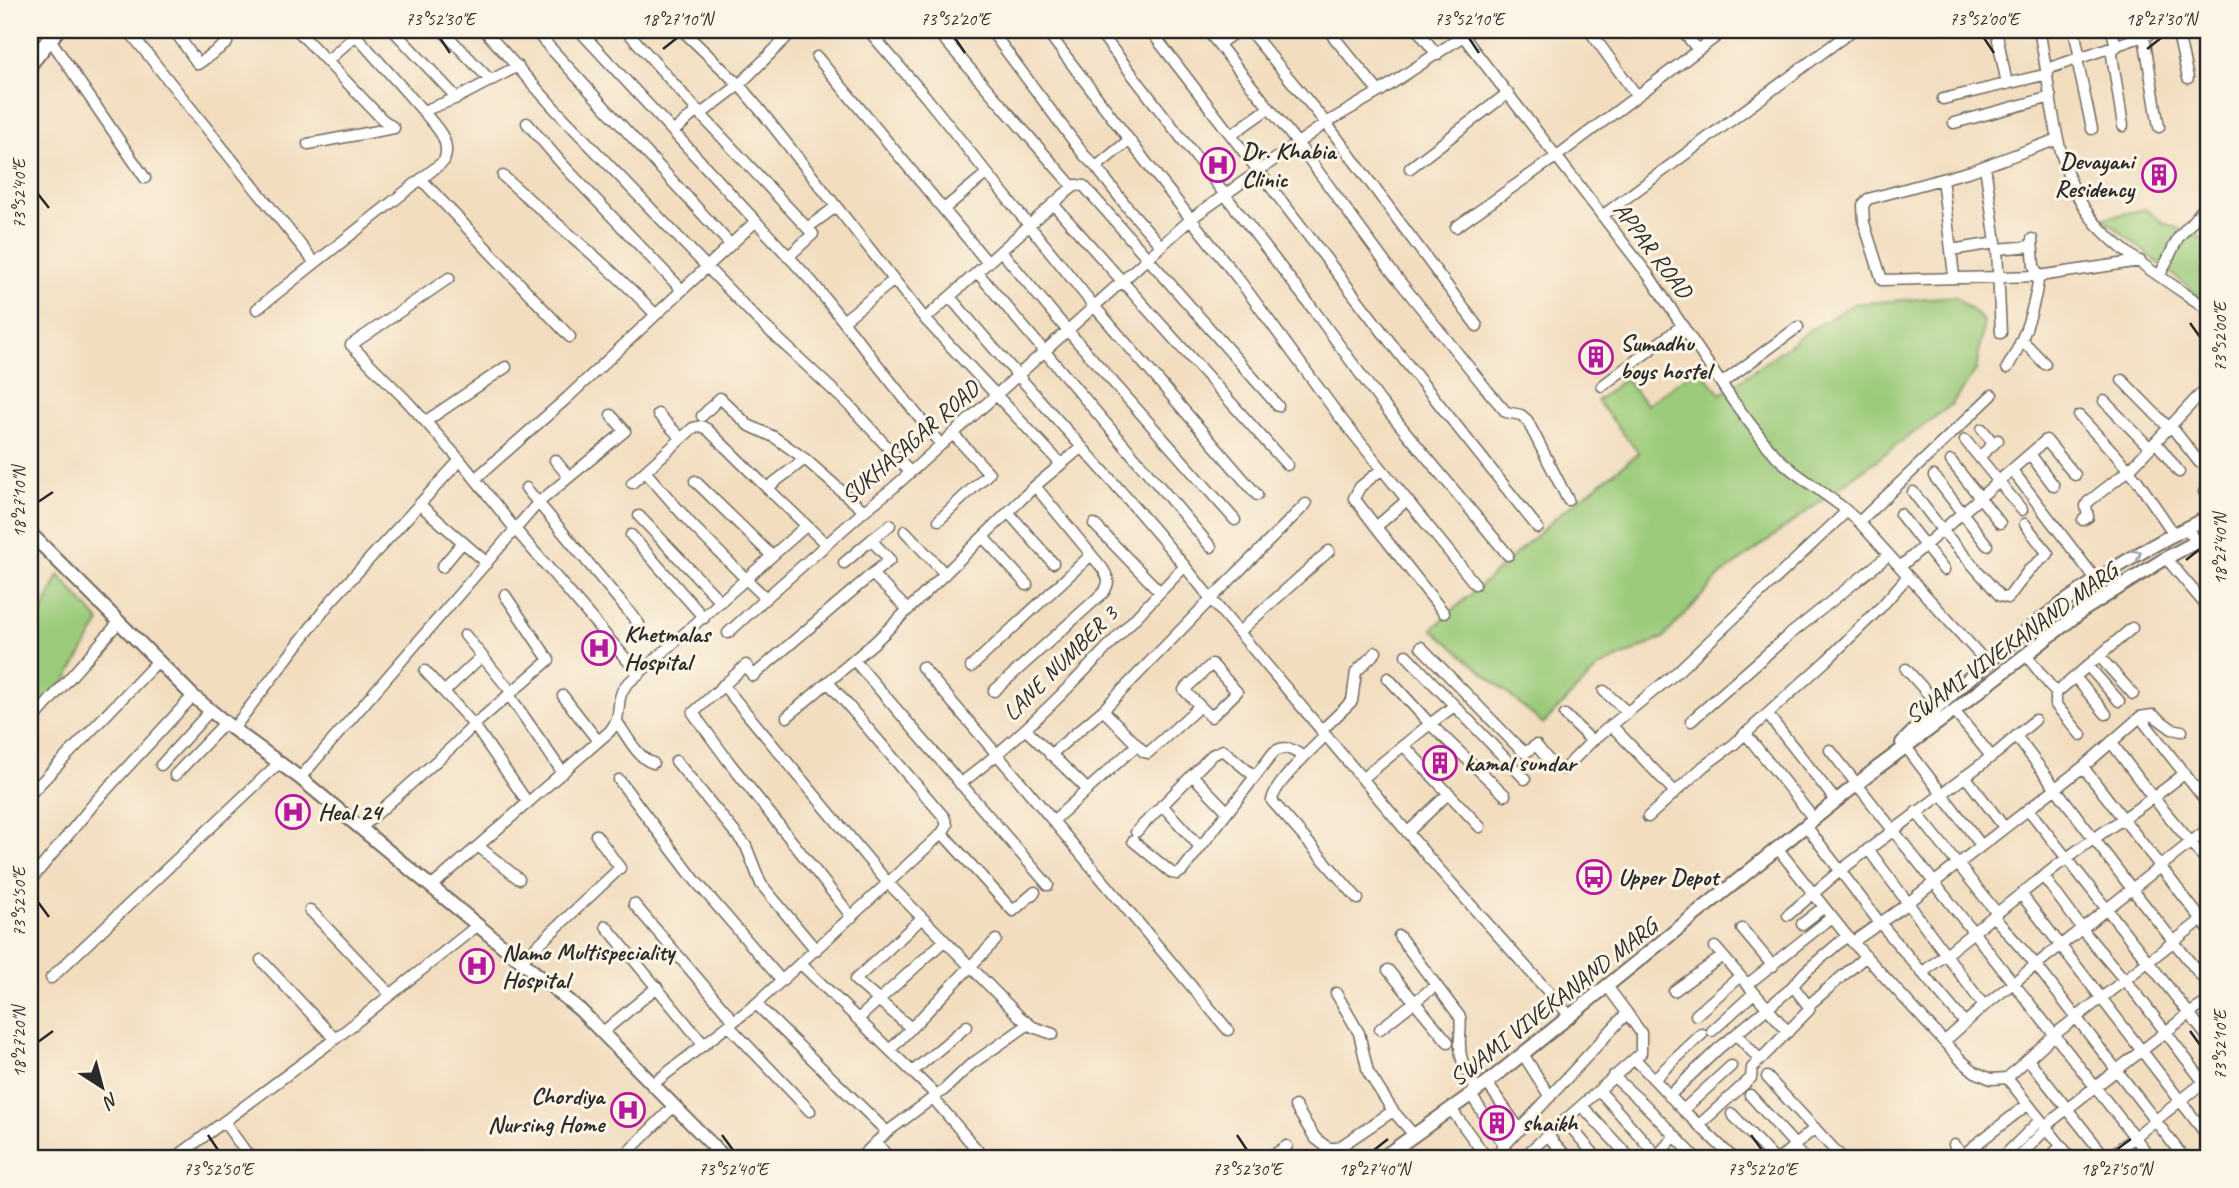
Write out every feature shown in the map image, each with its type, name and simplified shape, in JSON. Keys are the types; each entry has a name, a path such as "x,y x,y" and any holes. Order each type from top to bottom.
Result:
{"highway":[{"path":"30,64 53,34"}],"main road":[{"name":"SWAMI VIVEKANAND MARG","path":"1877,768 1938,705 2046,615 2130,558 2209,517"},
{"path":"30,533 193,696 300,778 603,1032 725,1158"},
{"name":"SWAMI VIVEKANAND MARG","path":"1382,1158 1523,1054 1877,768 2082,611 2166,558 2209,535"}],"street":[{"path":"128,30 315,263"},
{"path":"174,30 198,64 227,43"},
{"path":"297,30 382,119 394,128 308,144"},
{"path":"394,30 457,98"},
{"path":"442,30 491,81"},
{"path":"484,30 556,110 756,318 850,406 910,472"},
{"path":"534,30 730,244"},
{"path":"579,30 788,257 843,321 941,445"},
{"path":"626,30 813,234 788,257"},
{"path":"682,30 739,85 925,319 1061,464"},
{"path":"673,132 739,85 794,30"},
{"path":"868,30 925,96 1094,306 1257,495"},
{"path":"936,30 1073,187"},
{"path":"995,30 995,36 1084,155 1161,246"},
{"path":"1046,30 1192,218 1339,416 1475,584"},
{"path":"1098,30 1226,194 1380,401 1508,555"},
{"path":"1150,30 1404,360 1538,528"},
{"path":"1207,30 1298,144 1389,268 1488,391 1506,412 1521,415 1527,420 1568,500"},
{"path":"1219,44 1238,30"},
{"path":"1249,30 1326,124 1477,326"},
{"path":"1328,30 1379,92"},
{"path":"1418,30 1437,55"},
{"path":"1589,30 1637,96"},
{"path":"1682,30 1698,50"},
{"path":"1456,228 1725,30"},
{"path":"1602,216 1853,30"},
{"path":"1996,30 2007,84"},
{"path":"2039,30 2058,139 2067,171 2087,213 2102,231 2209,310"},
{"path":"2074,30 2092,129"},
{"path":"2112,30 2112,55 2123,126"},
{"path":"1943,99 2007,84 2114,47 2143,33 2161,30"},
{"path":"2177,30 2188,78"},
{"path":"257,309 444,161 448,151 444,138 423,111 353,32 327,61"},
{"name":"SUKHASAGAR ROAD","path":"728,633 1192,218 1326,124 1468,33"},
{"name":"APPAR ROAD","path":"1468,33 1508,93 1683,325 1733,401 1777,458 1859,522 1987,664"},
{"path":"2143,33 2160,127"},
{"path":"53,34 145,178"},
{"path":"817,57 988,263"},
{"path":"423,111 457,98 518,66"},
{"path":"1410,169 1508,93"},
{"path":"1954,124 2051,97"},
{"path":"1231,135 1269,108"},
{"path":"527,123 563,165 681,289"},
{"path":"2058,139 1985,166 1868,199 1863,205 1862,213 1882,280 1954,276 2039,276 2140,261"},
{"path":"1096,167 1129,140"},
{"path":"1985,166 1997,246 2001,333"},
{"path":"944,209 987,173"},
{"path":"503,176 549,218 603,261 655,314"},
{"path":"421,179 570,337"},
{"path":"1942,179 1954,276"},
{"path":"925,319 1073,187 1084,186 1278,406"},
{"path":"2160,275 2178,238 2209,202"},
{"path":"1053,204 1287,465"},
{"path":"807,228 837,206"},
{"path":"475,479 567,398 755,221"},
{"path":"1951,250 2032,242 2034,265 2039,276 2035,301 2022,340 2007,368"},
{"path":"1001,251 1236,520"},
{"path":"977,272 1211,547"},
{"path":"449,278 351,345 426,421 639,674"},
{"path":"843,321 894,280"},
{"path":"950,297 1185,566 1429,858 1570,1016"},
{"path":"1602,386 1683,325"},
{"path":"1722,383 1798,327"},
{"path":"2022,340 2045,364"},
{"path":"426,421 506,367"},
{"path":"2122,380 2174,430 2199,462"},
{"path":"2084,520 2088,517 2088,502 2129,470 2209,385"},
{"path":"1859,522 1992,396"},
{"path":"702,415 720,398 748,425 774,437 805,459 864,511"},
{"path":"2104,401 2179,472"},
{"path":"659,414 681,438"},
{"path":"300,778 538,503 625,431 611,415"},
{"path":"2079,416 2180,531 2196,542 2209,556"},
{"path":"632,483 693,428 701,426 826,544"},
{"path":"1979,457 1996,442 1983,429"},
{"path":"939,520 989,473 953,434"},
{"path":"1965,440 2021,510"},
{"path":"1648,817 1858,630 1896,591 1904,571 1926,545 2046,440 2074,475"},
{"path":"787,717 854,660 1035,486 1082,447"},
{"path":"2030,454 2054,486"},
{"path":"767,488 805,459"},
{"path":"176,775 229,726 331,601 460,460"},
{"path":"555,460 568,476"},
{"path":"1951,461 2000,523"},
{"path":"1382,469 1360,487 1354,498 1444,613"},
{"path":"2012,470 2097,581"},
{"path":"649,476 692,525 766,598"},
{"path":"1934,476 1987,545"},
{"path":"695,481 772,556"},
{"path":"994,691 1104,592 1108,585 1108,578 1035,486"},
{"path":"526,488 639,624"},
{"path":"1913,492 1942,530 2000,596 2006,599 2029,570 2048,554 2025,524"},
{"path":"1376,527 1407,500"},
{"path":"419,504 487,563"},
{"path":"1050,755 1103,710 1306,504"},
{"path":"1009,512 1053,563"},
{"path":"1421,647 1525,753 1536,745 1554,767 1564,769 1592,741 1685,665 1847,512"},
{"path":"1900,514 1944,570"},
{"path":"639,516 722,602"},
{"path":"1094,524 1160,592"},
{"path":"845,563 890,525"},
{"path":"431,887 598,741 617,722 620,694 639,674 807,526"},
{"path":"905,531 945,574"},
{"path":"631,535 704,618"},
{"path":"983,537 1027,586"},
{"path":"852,917 693,713 746,665 753,676 890,560 870,540"},
{"path":"442,567 463,542"},
{"path":"1239,632 1329,551"},
{"path":"971,667 1091,555"},
{"path":"1691,721 1783,640 1889,555"},
{"path":"2166,558 2209,609"},
{"name":"LANE NUMBER 3","path":"960,784 1026,730 1185,566"},
{"path":"872,574 908,610"},
{"path":"360,828 549,660 505,595"},
{"path":"30,723 119,622"},
{"path":"2056,693 2132,628"},
{"path":"465,635 510,694 562,773"},
{"path":"1358,899 1272,801 1274,792 1352,701 1356,672 1377,652"},
{"path":"1406,655 1525,779"},
{"path":"2026,655 2056,693 2056,705 2081,736"},
{"path":"444,692 482,656"},
{"path":"2099,656 2133,694"},
{"path":"854,660 1048,885"},
{"path":"32,793 158,661"},
{"path":"1212,664 1237,692 1211,717 1200,706 1184,690 1212,664"},
{"path":"2088,666 2119,701"},
{"path":"922,667 1228,1030"},
{"path":"1906,669 1938,705"},
{"path":"425,671 474,725 528,803"},
{"path":"2075,677 2106,714"},
{"path":"1388,678 1430,724 1505,796"},
{"path":"653,1084 756,1004 942,833 947,825 944,817 828,682"},
{"path":"723,685 888,883 1029,1024 1053,1034"},
{"path":"1604,691 1627,712"},
{"path":"563,695 598,741"},
{"path":"30,881 96,801 193,696"},
{"path":"1103,710 1144,752 1152,751 1200,706"},
{"path":"1363,778 1454,706"},
{"path":"161,765 210,711"},
{"path":"1954,711 1992,756"},
{"path":"1767,713 1836,802"},
{"path":"1565,715 1592,741"},
{"path":"1669,1096 1767,1010 1805,972 1850,939 1880,923 1908,903 2082,767 2140,717 2153,716 2172,729 2182,731"},
{"path":"2140,717 2209,805"},
{"path":"1788,915 1841,870 1992,756 2035,720"},
{"path":"617,722 647,761 653,763"},
{"path":"1611,725 1675,792"},
{"path":"1026,730 1088,790"},
{"path":"1745,733 1880,923 1965,1023"},
{"path":"2016,736 2209,986"},
{"path":"2111,742 2154,799 2209,864"},
{"path":"1052,821 1137,746"},
{"path":"1404,746 1480,827"},
{"path":"1906,747 1981,845"},
{"path":"1254,776 1223,750 1212,754 1135,836 1172,873 1177,874 1273,752 1279,748 1291,749 1304,757"},
{"path":"1830,750 2151,1158"},
{"path":"676,761 746,846 761,884 816,950"},
{"path":"51,978 279,763"},
{"path":"2082,767 2161,867 2206,917 2209,929"},
{"path":"1922,973 2043,876 2154,799 2185,773"},
{"path":"1192,775 1227,811"},
{"path":"1965,776 2004,827"},
{"path":"619,780 694,879 782,981"},
{"path":"1408,832 1448,793"},
{"path":"1162,805 1200,847"},
{"path":"2028,809 2209,1038"},
{"path":"1916,812 1959,863 1995,915 2184,1158"},
{"path":"1945,1041 1984,1006 2209,828"},
{"path":"942,833 1013,911 1035,892"},
{"path":"521,961 620,868 596,835"},
{"path":"478,846 519,878"},
{"path":"1778,849 1850,939 1975,1072 1991,1079 2007,1078 2054,1035 2206,917"},
{"path":"1868,849 1984,1006"},
{"path":"2028,1059 2107,1158 2207,1083 2082,929 2043,876"},
{"path":"2021,894 2209,1138"},
{"path":"635,904 731,1023 810,1111"},
{"path":"1802,924 1825,907"},
{"path":"310,910 390,995"},
{"path":"1654,1079 1707,1032 1773,965 1832,917"},
{"path":"911,1028 855,980 922,918"},
{"path":"175,1158 335,1039 478,925"},
{"path":"606,926 704,1045"},
{"path":"1742,929 1773,965"},
{"path":"1399,936 1461,1017 1460,1046 1463,1065 1478,1089 1505,1146"},
{"path":"890,1050 996,940"},
{"path":"858,1019 944,941"},
{"path":"1715,947 1787,1032"},
{"path":"1674,991 1723,956"},
{"path":"1699,1125 1751,1079 1752,1068 1809,1010 1810,1004 1866,956"},
{"path":"261,960 335,1039"},
{"path":"801,964 912,1072 984,1158"},
{"path":"1388,970 1448,1042"},
{"path":"1696,1015 1740,976"},
{"path":"1380,1029 1436,985"},
{"path":"1522,1158 1641,1053 1641,1033 1607,986"},
{"path":"1793,986 1806,1003 1810,1004"},
{"path":"603,1032 657,988"},
{"path":"1336,993 1359,1033 1368,1072 1393,1111 1414,1135"},
{"path":"2002,1158 2209,1001"},
{"path":"756,1004 887,1132"},
{"path":"1493,1158 1627,1013"},
{"path":"860,1158 887,1132 935,1097 970,1065 1029,1024"},
{"path":"912,1072 967,1026"},
{"path":"1737,1035 1760,1060"},
{"path":"1523,1054 1550,1097"},
{"path":"1635,1059 1733,1158"},
{"path":"1683,1110 1731,1066"},
{"path":"1613,1076 1696,1158"},
{"path":"1767,1077 1842,1158"},
{"path":"2007,1078 2071,1158"},
{"path":"1478,1089 1520,1130"},
{"path":"1599,1090 1657,1157 1675,1136"},
{"path":"1750,1095 1804,1158"},
{"path":"1954,1145 1967,1154 2028,1104"},
{"path":"1295,1105 1315,1138 1328,1148 1338,1148 1393,1111"},
{"path":"1582,1106 1630,1158"},
{"path":"622,1158 674,1107"},
{"path":"1451,1109 1487,1158"},
{"path":"1732,1114 1773,1158"},
{"path":"1565,1120 1597,1158"},
{"path":"225,1123 250,1158"},
{"path":"2018,1158 2044,1125"},
{"path":"1780,1158 1815,1128"},
{"path":"1547,1135 1568,1158"},
{"path":"876,1142 889,1158"},
{"path":"1269,1158 1287,1146"},
{"path":"1399,1146 1409,1158"},
{"path":"2049,1158 2061,1146"},
{"path":"1530,1149 1538,1158"}],"green space":[{"path":"2146,209 2164,223 2209,241 2209,304 2103,218"},
{"path":"1955,296 1984,321 1976,370 1951,405 1721,575 1663,638 1599,667 1543,724 1432,629 1560,514 1639,453 1597,401 1625,379 1647,405 1698,367 1721,394 1810,330 1854,304"},
{"path":"59,575 100,622 65,682 30,716 30,638"}],"place":[{"name":"Dr. Khabia Clinic","path":"1218,165"},
{"name":"Devayani Residency","path":"2159,175"},
{"name":"Sumadhu boys hostel","path":"1596,357"},
{"name":"Khetmalas Hospital","path":"599,648"},
{"name":"kamal sundar","path":"1440,763"},
{"name":"Heal 24","path":"293,812"},
{"name":"Upper Depot","path":"1594,877"},
{"name":"Namo Multispeciality Hospital","path":"477,966"},
{"name":"Chordiya Nursing Home","path":"628,1110"},
{"name":"shaikh","path":"1497,1123"}]}
